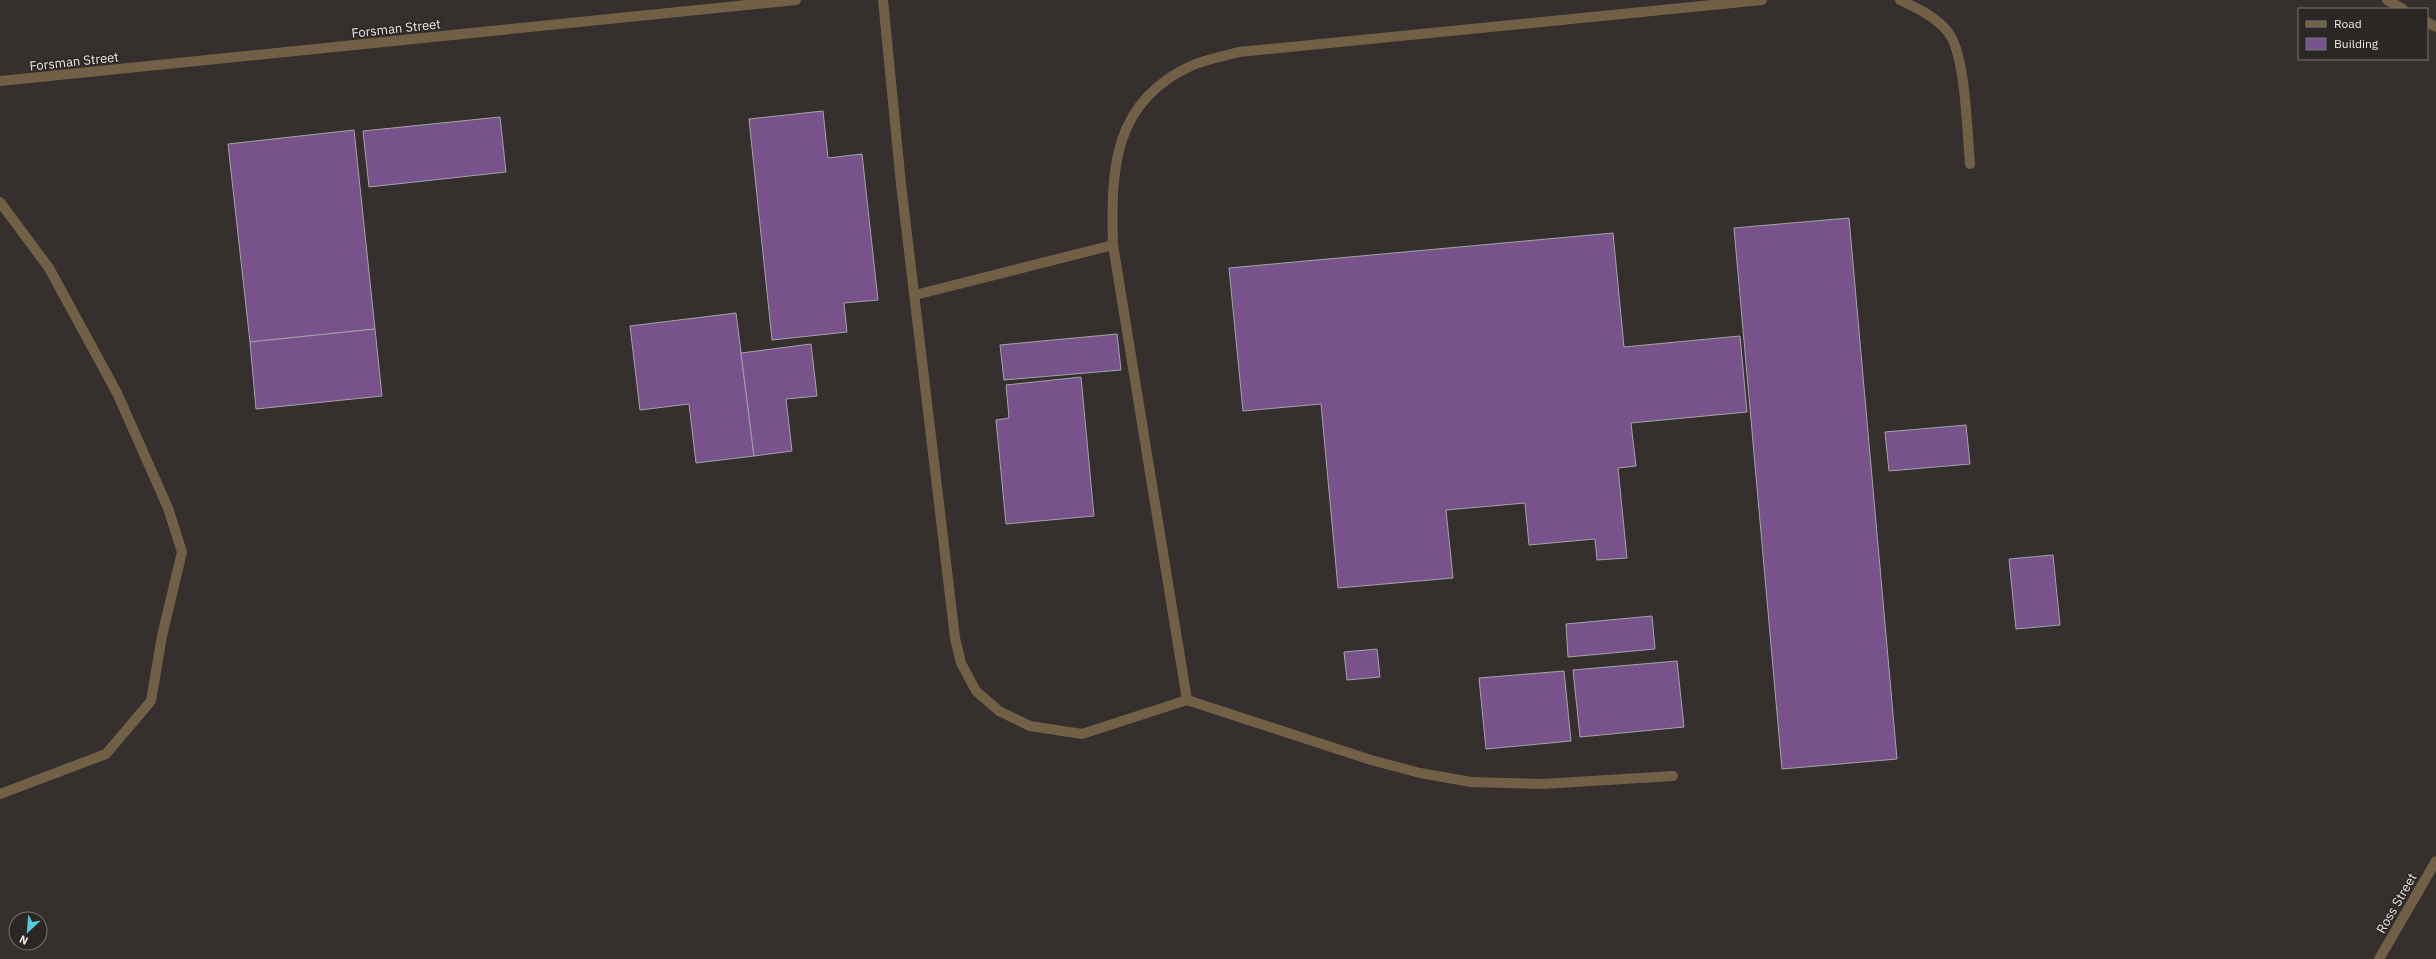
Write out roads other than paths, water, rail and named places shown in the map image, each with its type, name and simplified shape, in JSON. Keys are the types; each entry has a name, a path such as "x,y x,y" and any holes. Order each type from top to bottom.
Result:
{"street":[{"name":"Forsman Street","path":"0,81 796,0"},
{"path":"883,0 915,295 955,638 961,663 976,691 999,710 1030,726 1082,734 1188,700 1371,760 1420,773 1471,782 1542,784 1673,776"},
{"path":"1188,700 1113,245 1111,191 1115,160 1123,135 1140,106 1161,84 1193,65 1239,52 1762,0"},
{"path":"1900,0 1924,12 1949,33 1960,59 1970,164"},
{"path":"2387,0 2401,8"},
{"path":"0,202 49,268 117,393 168,508 182,552 162,636 150,701 106,754 0,794"},
{"path":"915,295 1113,245"},
{"name":"Ross Street","path":"2378,959 2436,861"}]}
